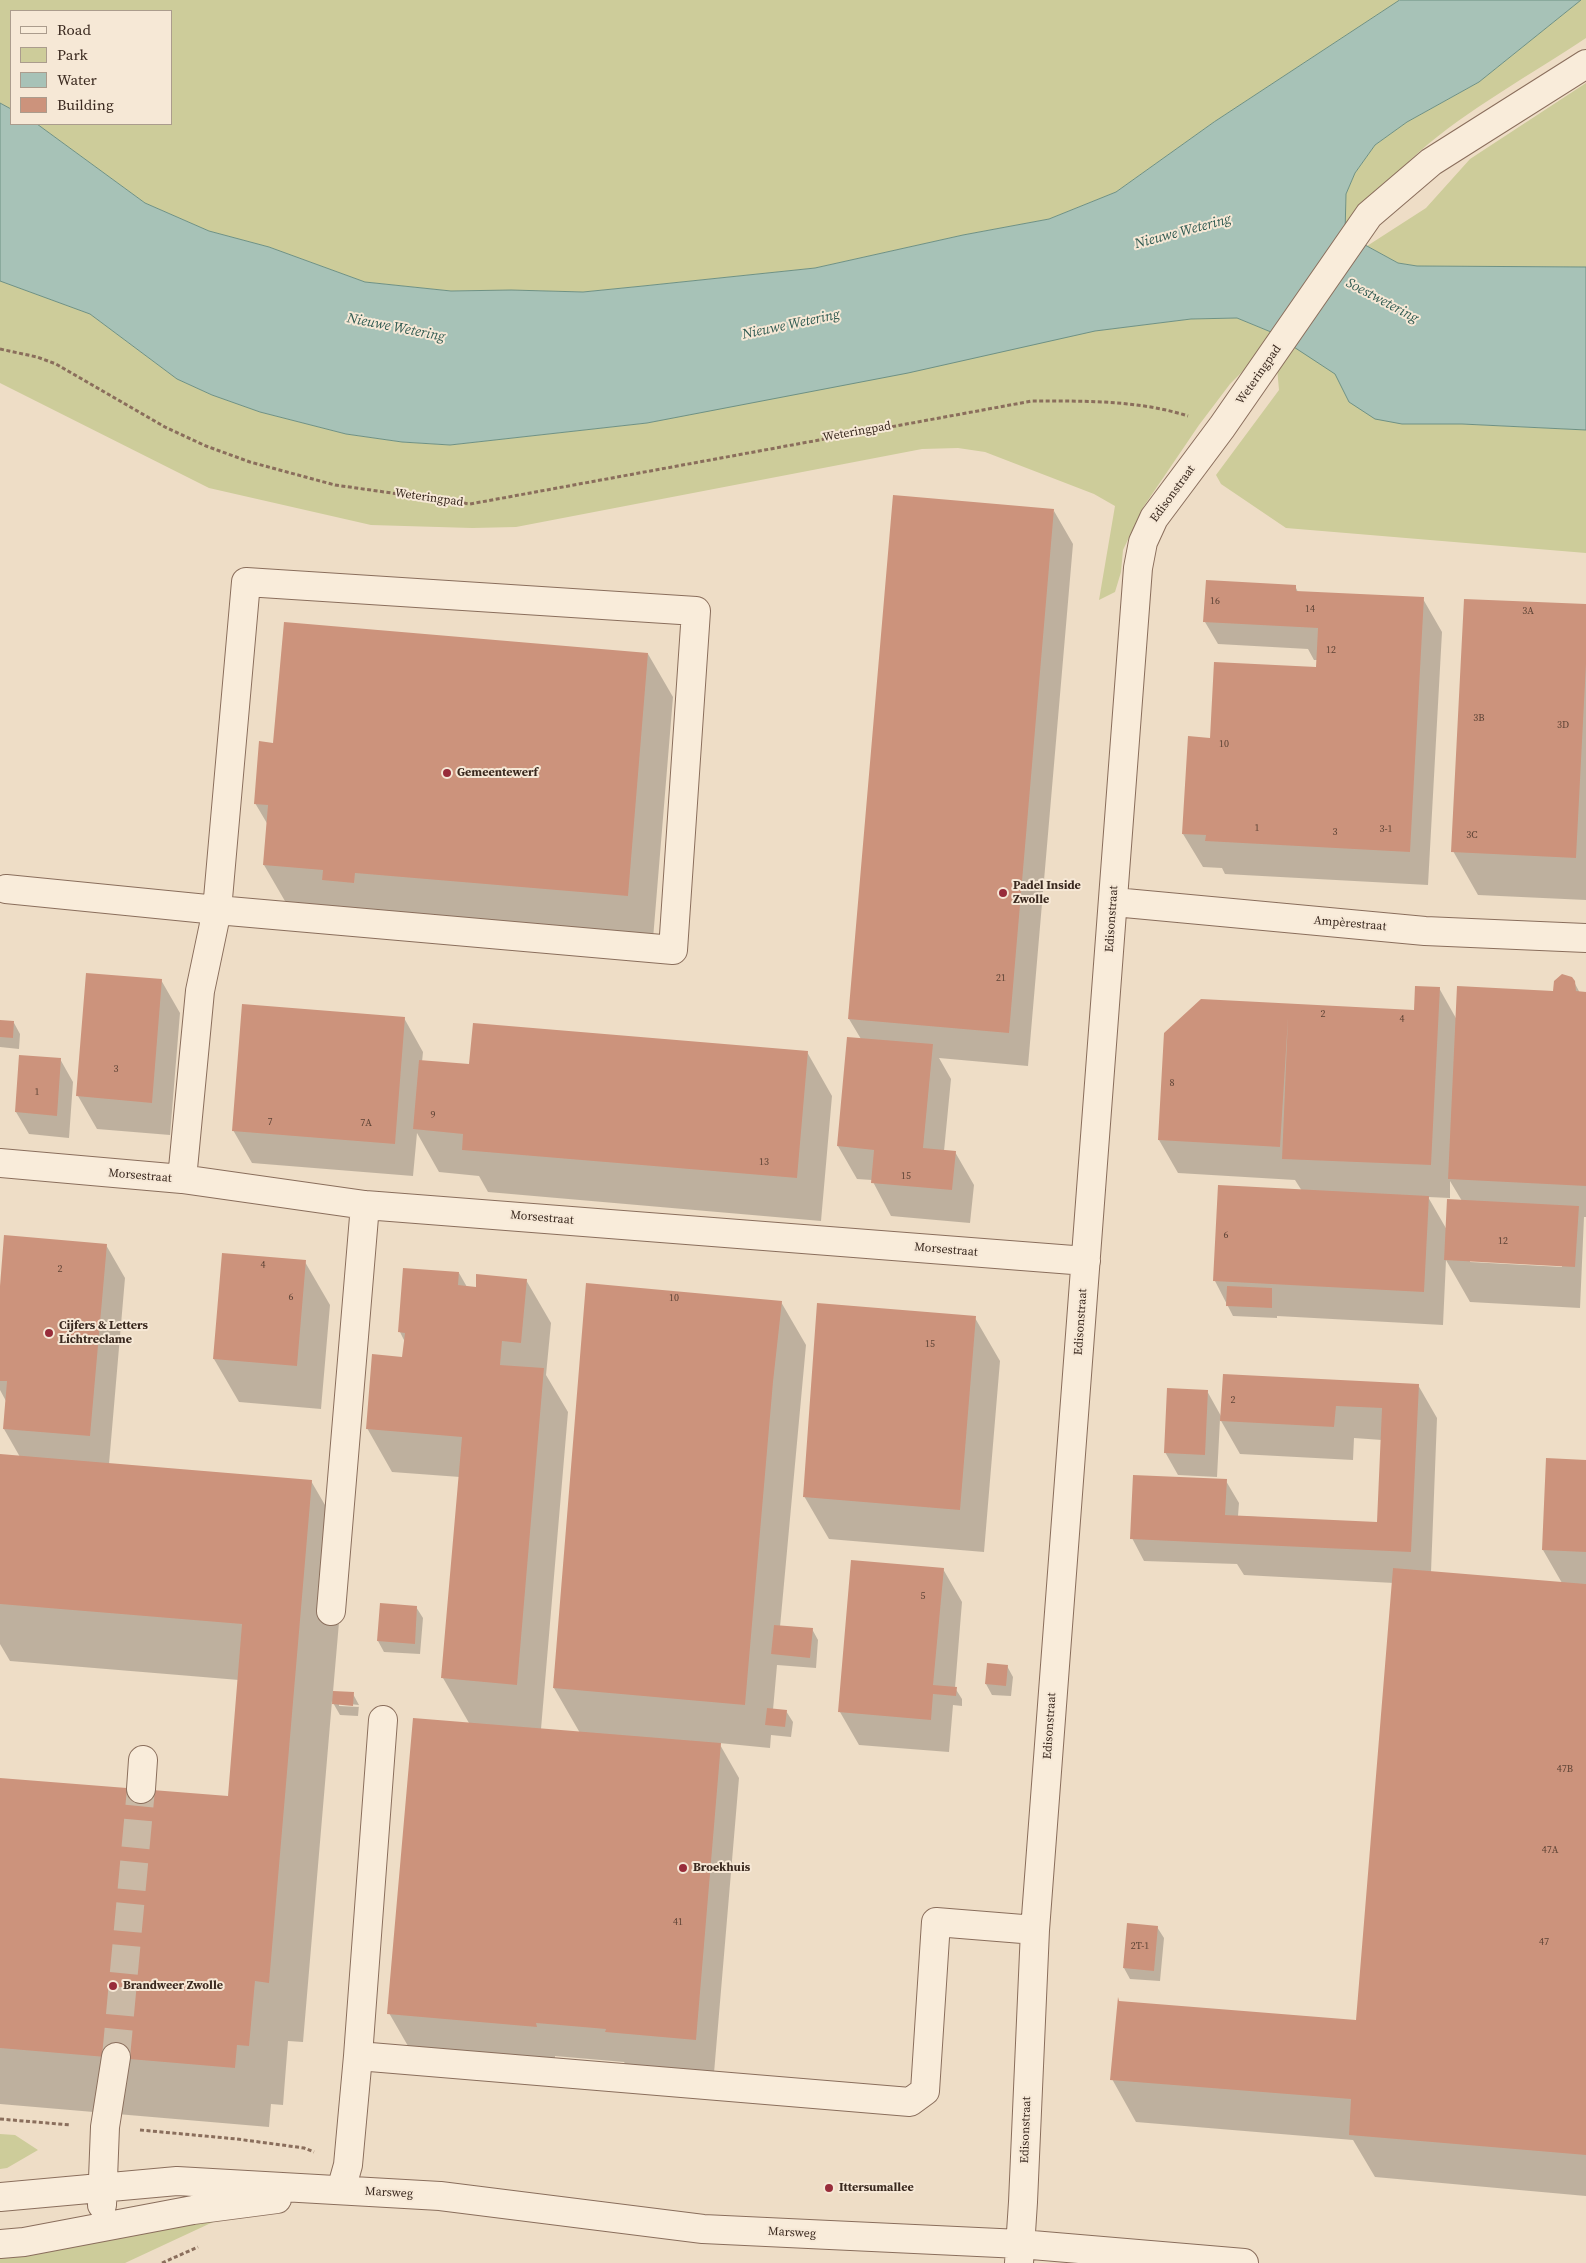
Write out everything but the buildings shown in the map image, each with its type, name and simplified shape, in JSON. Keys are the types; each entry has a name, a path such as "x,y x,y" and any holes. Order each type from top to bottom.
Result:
{"street":[{"name":"Weteringpad","path":"1222,427 1369,215 1431,162 1586,64"},
{"name":"Edisonstraat","path":"1020,2253 1035,1930 1138,568 1143,542 1154,518 1222,427"},
{"path":"6,889 217,910 673,950 696,612 246,582 217,910 200,991 182,1179"},
{"name":"Ampèrestraat","path":"1114,902 1424,931 1586,938"},
{"name":"Morsestraat","path":"0,1163 182,1179 365,1205 1086,1261"},
{"path":"331,1611 365,1205"},
{"path":"345,2178 358,2056 383,1720"},
{"path":"141,1789 143,1760"},
{"path":"358,2056 910,2102 925,2091 936,1922 1035,1930"},
{"path":"104,2227 101,2188 105,2127 116,2058"},
{"name":"Marsweg","path":"0,2244 24,2242 193,2210 345,2178"},
{"name":"Marsweg","path":"0,2197 177,2181 345,2178 440,2196 703,2229 1020,2253 1244,2263"}],"path":[{"name":"Weteringpad","path":"0,349 37,357 56,364 164,427 206,446 250,462 335,485 470,504 1032,401 1099,401 1167,409 1222,427"},
{"path":"0,2119 237,2138 304,2148 345,2178"}],"green space":[{"path":"0,0 1400,0 1214,122 1116,192 1049,219 963,235 815,268 583,292 451,291 365,282 269,247 209,231 145,203 38,125 172,125 172,10 10,10 10,108 0,103"},
{"path":"1581,0 1586,0 1586,38 1479,107 1438,136 1399,171 1345,234 1346,194 1355,173 1375,145 1407,122 1479,82"},
{"path":"1586,83 1586,267 1417,266 1398,263 1367,246 1426,208 1470,159"},
{"path":"0,281 90,314 177,379 212,395 260,412 346,434 402,442 450,445 647,423 1094,331 1191,319 1237,318 1271,332 1246,368 1230,384 1199,425 1144,506 1123,550 1121,572 1115,592 1099,600 1115,506 1094,494 985,452 958,448 922,449 516,527 472,528 371,525 209,488 0,383"},
{"path":"1295,346 1336,374 1349,402 1402,424 1462,424 1586,430 1586,553 1286,528 1221,484 1216,475 1279,390 1277,368"},
{"path":"0,2134 15,2135 38,2150 7,2168 0,2169"},
{"path":"226,2216 125,2263 0,2263 0,2257"}],"water":[{"path":"1400,0 1581,0 1479,82 1407,122 1375,145 1355,173 1346,194 1345,234 1398,263 1417,266 1586,267 1586,430 1462,424 1402,424 1375,419 1349,402 1335,374 1271,332 1237,318 1191,319 1095,331 908,373 647,423 450,445 402,442 346,434 260,412 212,395 177,379 90,314 0,281 0,103 10,108 10,125 38,125 145,203 209,231 269,247 365,282 451,291 583,292 815,268 963,235 1049,219 1116,192 1214,122"}],"tunnel":[{"path":"116,2057 141,1789"}],"place":[{"name":"Gemeentewerf","path":"447,773"},
{"name":"Padel Inside Zwolle","path":"1003,893"},
{"name":"Cijfers & Letters Lichtreclame","path":"49,1333"},
{"name":"Broekhuis","path":"683,1868"},
{"name":"Brandweer Zwolle","path":"113,1986"},
{"name":"Ittersumallee","path":"829,2188"}],"water label":[{"name":"Nieuwe Wetering","path":"1183,232"},
{"name":"Soestwetering","path":"1382,301"},
{"name":"Nieuwe Wetering","path":"791,325"},
{"name":"Nieuwe Wetering","path":"396,328"}]}
